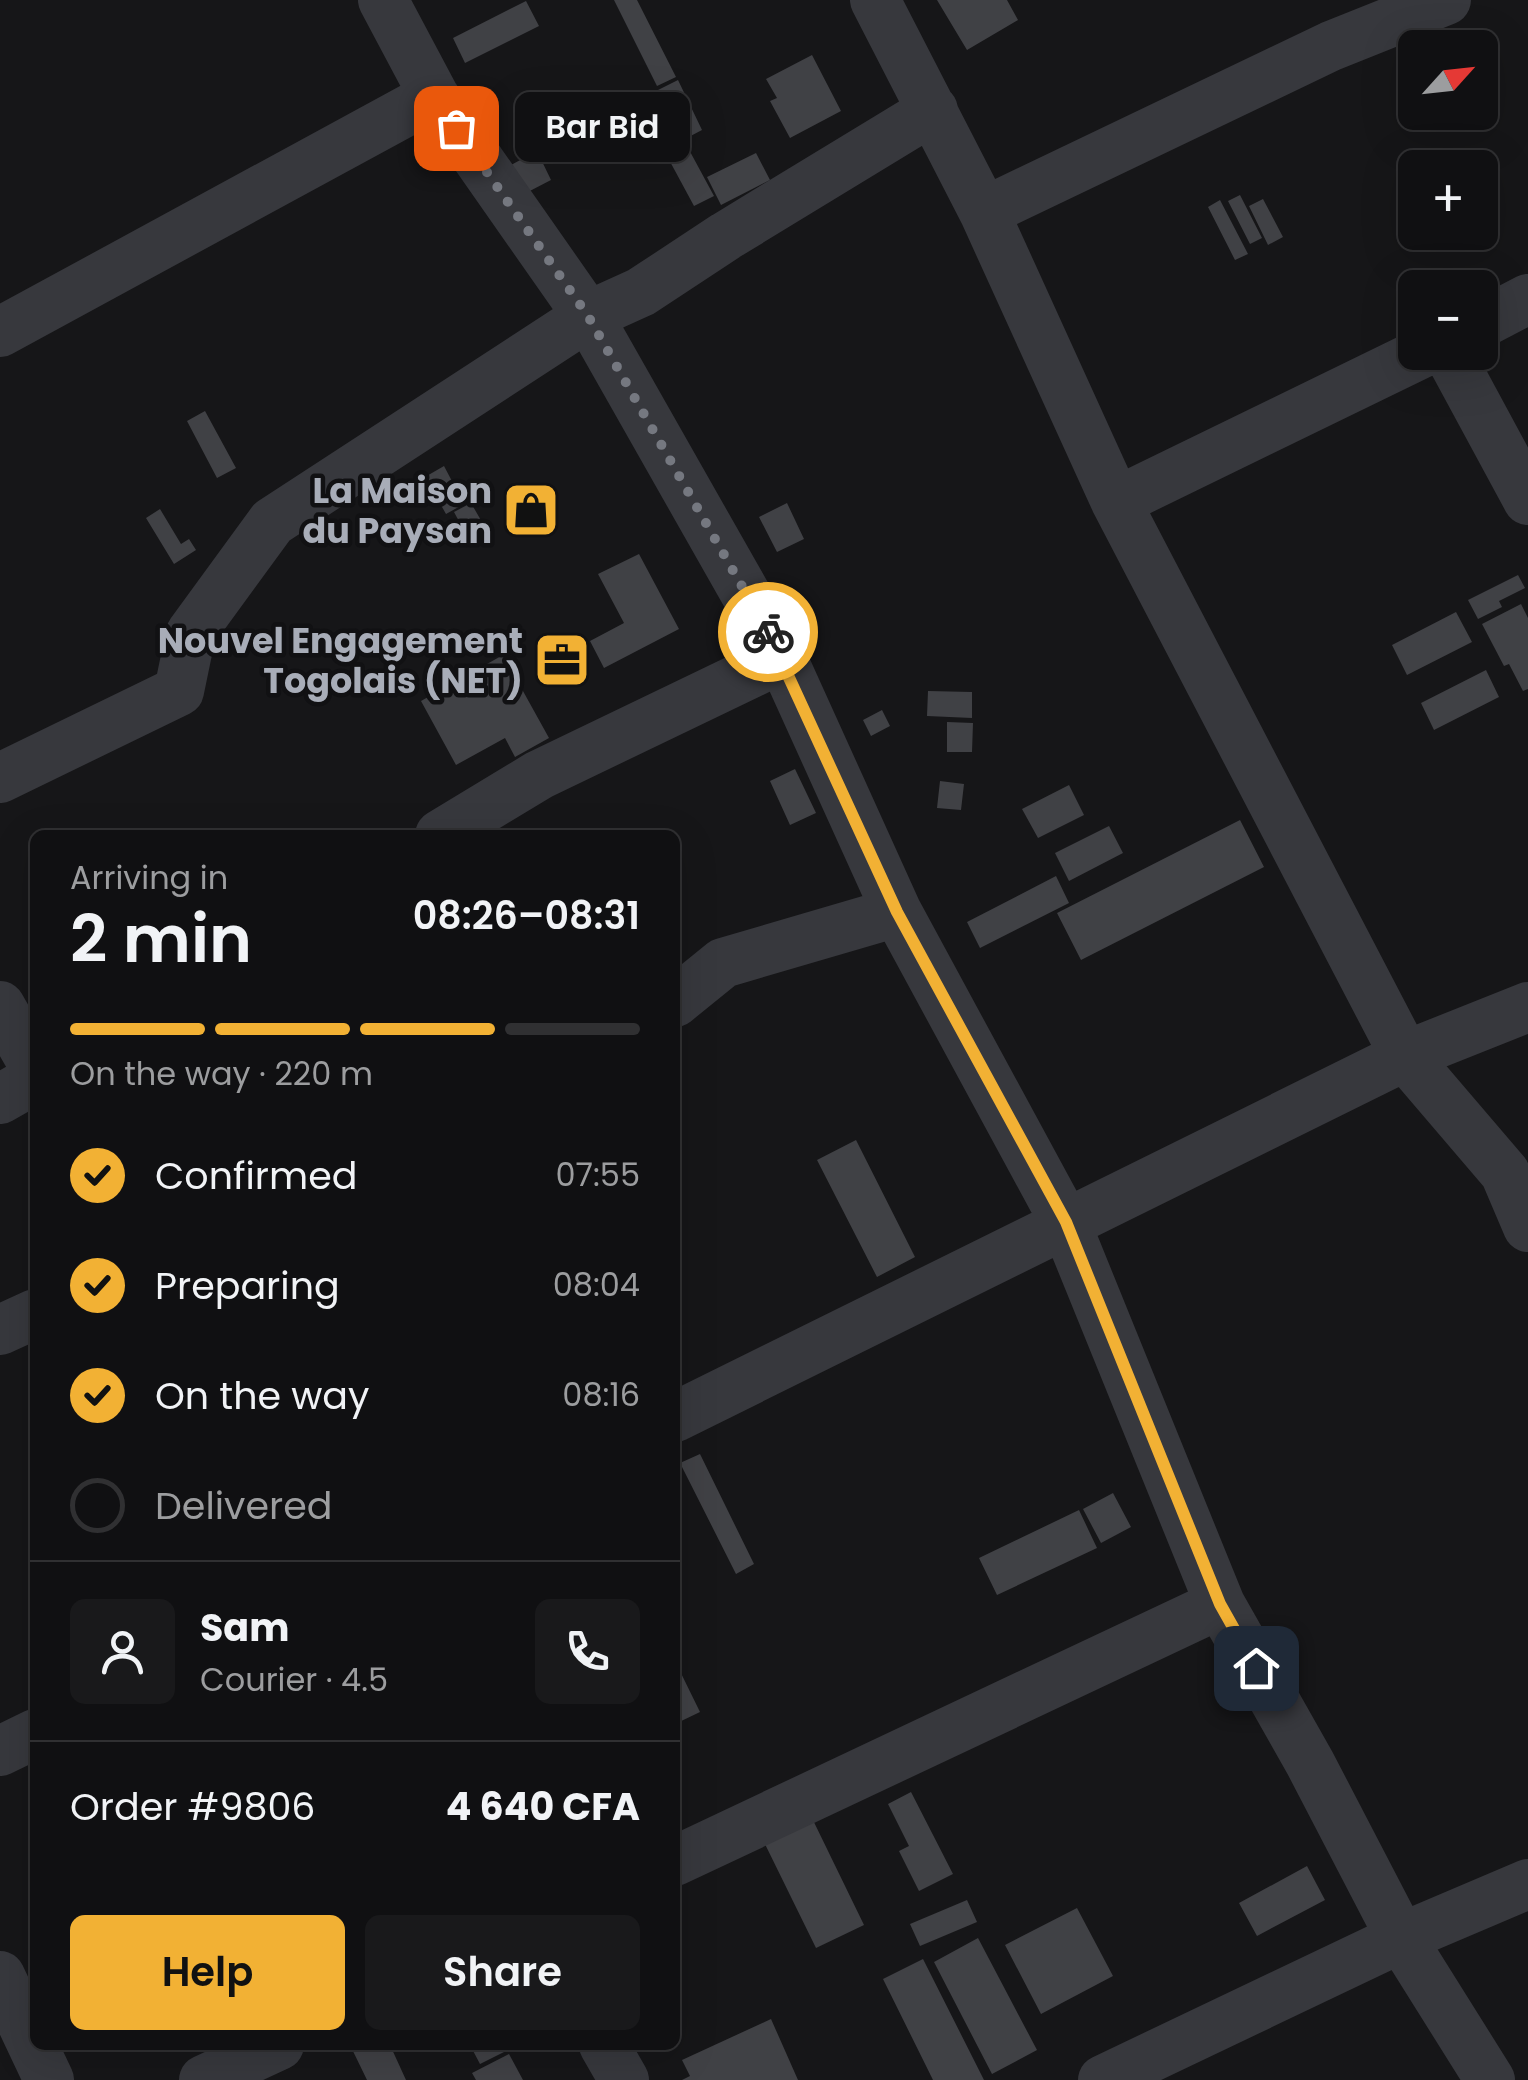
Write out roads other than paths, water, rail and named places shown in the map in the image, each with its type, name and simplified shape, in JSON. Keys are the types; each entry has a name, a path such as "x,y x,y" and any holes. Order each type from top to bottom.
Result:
{"street":[{"path":"383,0 434,96 588,316 782,658 897,912 1066,1222 1220,1604 1310,1763 1401,1938 1490,2080"},
{"path":"875,0 984,212 1116,502 1405,1056 1505,1173 1528,1228"},
{"path":"984,212 1331,46 1446,0"},
{"path":"0,332 434,96"},
{"path":"0,778 179,691 191,634 272,522 588,316 641,292 933,110"},
{"path":"1498,315 1528,299"},
{"path":"1116,502 1398,365"},
{"path":"1458,370 1528,500"},
{"path":"448,830 539,775 782,658"},
{"path":"680,998 723,962 897,912"},
{"path":"0,1006 30,1058"},
{"path":"680,1415 1405,1056 1528,1006"},
{"path":"0,1099 30,1082"},
{"path":"0,1330 30,1316"},
{"path":"680,1859 1220,1604"},
{"path":"0,1751 30,1736"},
{"path":"1103,2080 1401,1938 1528,1884"},
{"path":"0,1976 30,2040"},
{"path":"35,2050 49,2080"},
{"path":"204,2080 268,2050"},
{"path":"607,2050 624,2080"}],"place":[{"name":"Bar Bid","path":"456,128"},
{"name":"La Maison du Paysan","path":"531,510"},
{"name":"Nouvel Engagement Togolais (NET)","path":"562,660"}]}
